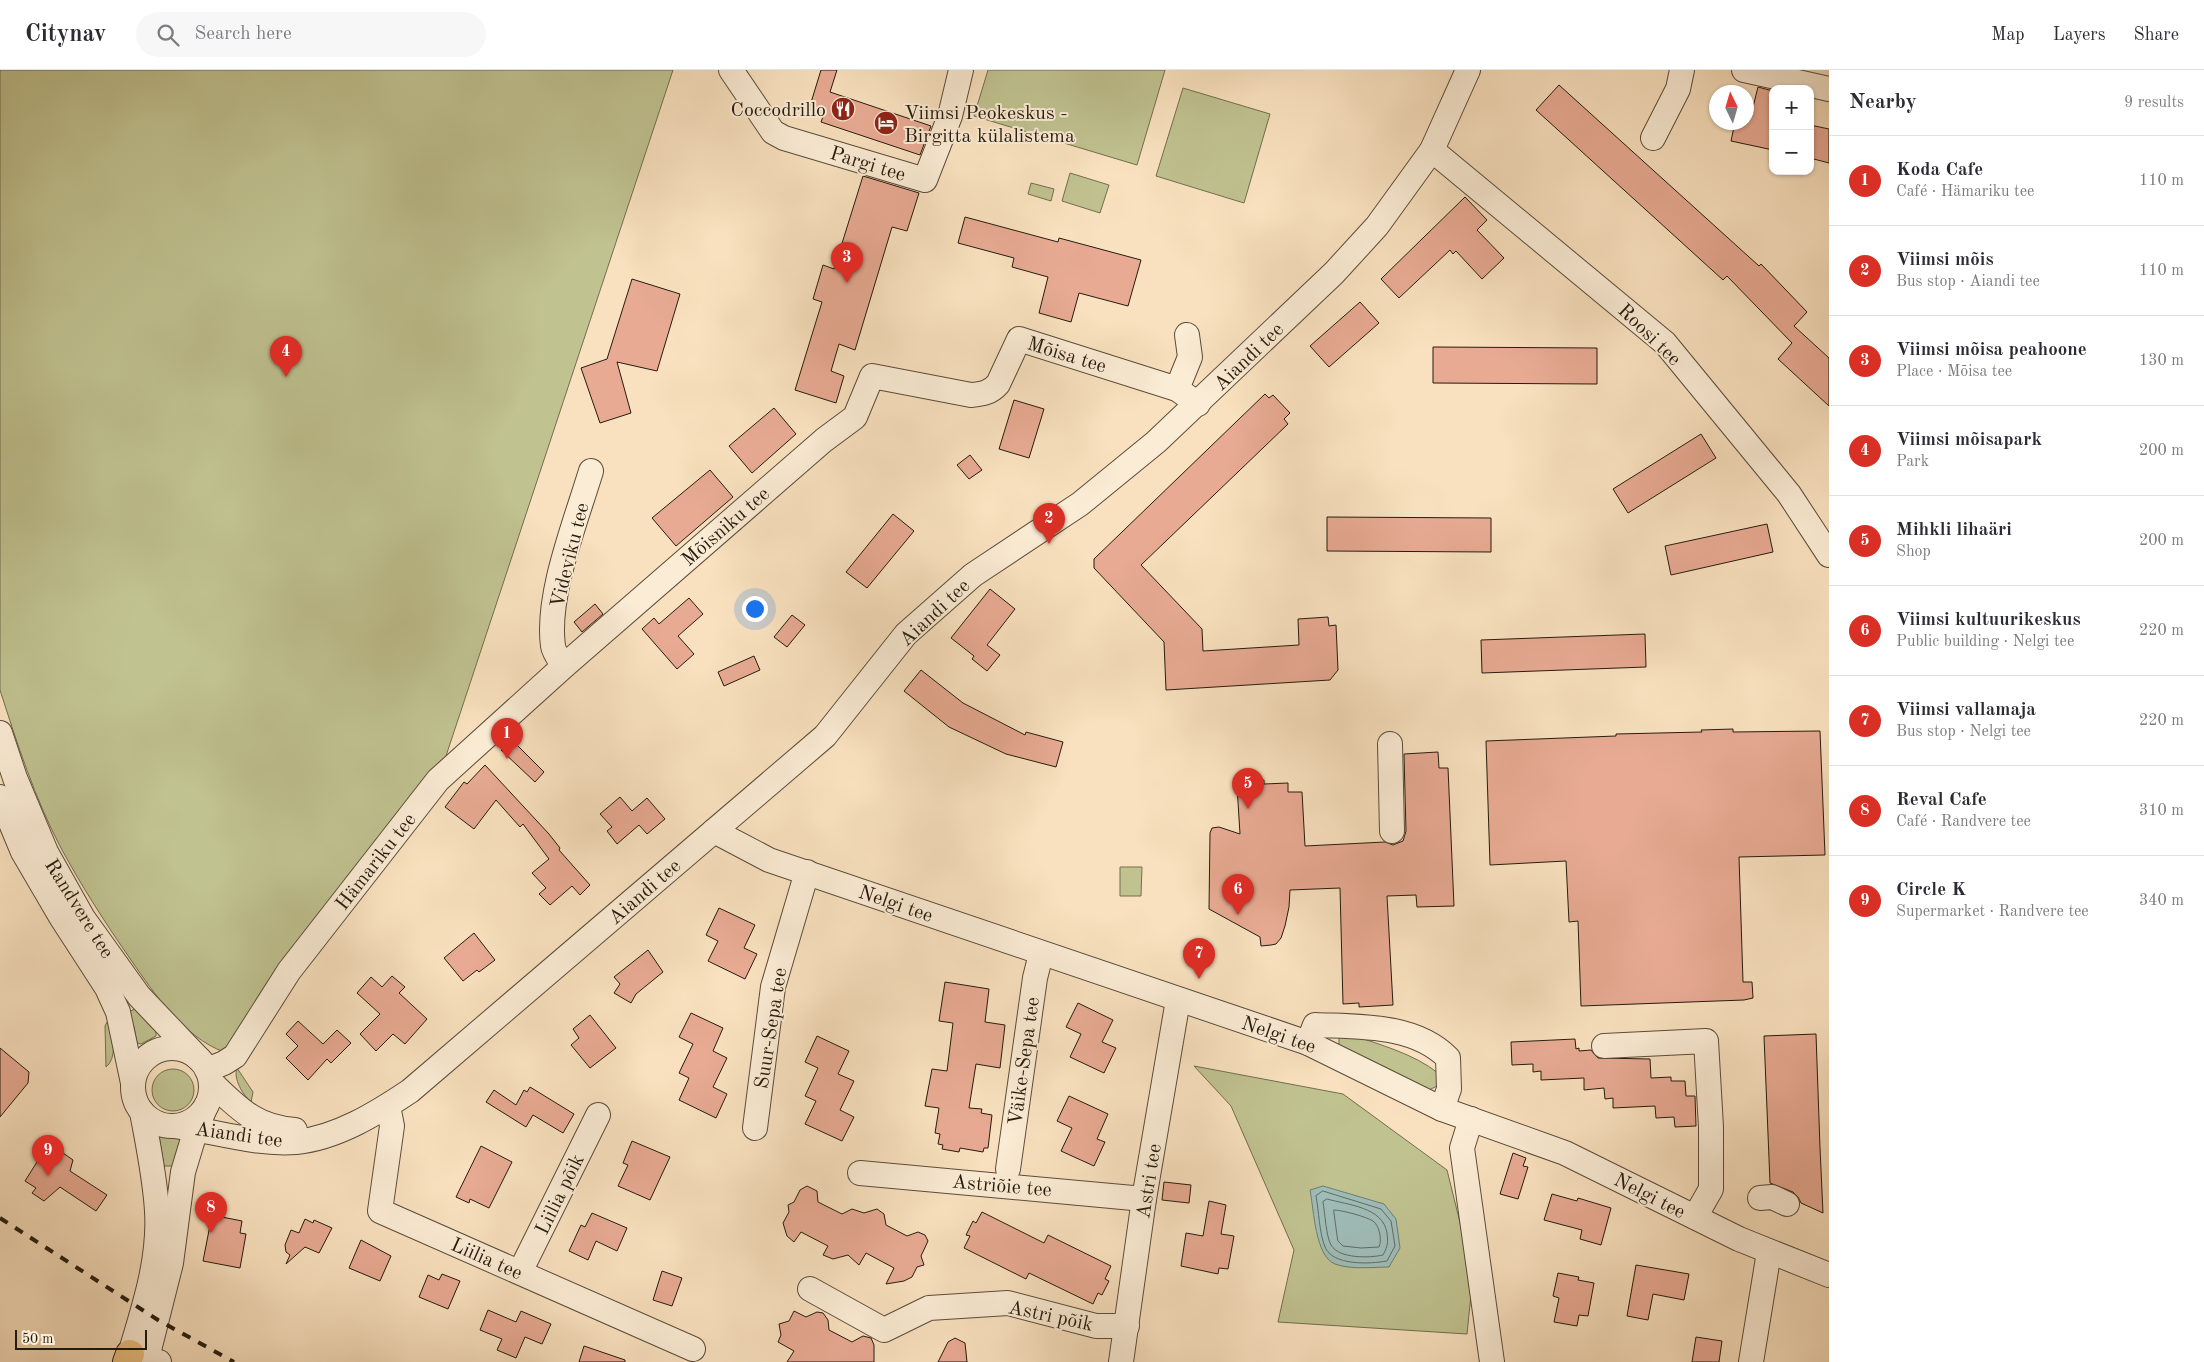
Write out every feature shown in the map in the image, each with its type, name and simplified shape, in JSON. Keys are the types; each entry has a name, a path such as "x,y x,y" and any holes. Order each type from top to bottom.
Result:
{"street":[{"name":"Pargi tee","path":"731,70 773,132 784,138 925,180 950,116 961,70"},
{"name":"Aiandi tee","path":"185,1127 239,1137 296,1142 316,1138 360,1120 388,1106 410,1091 825,736 906,634 973,575 1080,504 1156,442 1198,404 1340,266 1377,226 1432,150 1468,70"},
{"path":"1653,138 1678,89 1682,70"},
{"path":"1744,70 1829,89"},
{"name":"Roosi tee","path":"1432,150 1665,343 1789,494 1829,555"},
{"path":"1177,389 1190,357 1187,335"},
{"name":"Mõisa tee","path":"872,376 971,396 983,394 993,390 998,384 1019,339 1177,389 1198,404"},
{"name":"Mõisniku tee","path":"564,666 824,440 856,418 872,376"},
{"name":"Videviku tee","path":"564,666 553,648 553,618 559,577 591,471"},
{"name":"Hämariku tee","path":"206,1070 224,1063 235,1056 289,971 438,780 564,666"},
{"name":"Randvere tee","path":"0,733 14,778 46,852 83,918 139,996 206,1070"},
{"path":"1390,744 1392,830"},
{"name":"Randvere tee","path":"0,798 23,852 61,917 107,988 118,1012 133,1083"},
{"name":"Nelgi tee","path":"714,831 769,860 1041,954 1178,1000 1311,1034 1442,1109 1565,1153 1770,1252 1829,1275"},
{"name":"Suur-Sepa tee","path":"754,1128 773,987 808,872"},
{"name":"Väike-Sepa tee","path":"1008,1169 1035,978 1041,954"},
{"name":"Astri tee","path":"1120,1362 1127,1326 1144,1199 1178,1000"},
{"path":"1311,1034 1382,1028 1436,1046 1448,1058 1450,1089 1442,1109"},
{"path":"1604,1046 1706,1041 1712,1128 1711,1189 1695,1217"},
{"path":"142,1360 171,1263 183,1172 185,1127 206,1106 211,1090 206,1070 188,1051 174,1048 160,1050 147,1057 140,1064 133,1083 136,1103 142,1112 157,1123 185,1127"},
{"name":"Aiandi tee","path":"206,1070 247,1116 264,1124 304,1131 332,1128 360,1120"},
{"name":"Liilia tee","path":"388,1106 392,1126 380,1211 693,1349"},
{"path":"142,1112 154,1177 157,1212 157,1237 142,1360"},
{"name":"Liilia põik","path":"520,1272 598,1115"},
{"path":"1471,1119 1462,1148 1492,1362"},
{"path":"183,1172 210,1148 221,1142 239,1137"},
{"name":"Astriõie tee","path":"860,1174 1144,1199"},
{"path":"1760,1198 1772,1197 1787,1204"},
{"path":"1751,1362 1770,1252"},
{"name":"Astri põik","path":"810,1289 884,1330 929,1308 1008,1303 1096,1326 1127,1326"}],"green space":[{"path":"0,70 673,70 443,765 224,1052 210,1045 183,1026 160,1001 112,933 86,891 61,848 43,810 0,690"},
{"path":"988,70 1165,70 1137,165 974,116"},
{"path":"1183,88 1270,114 1244,203 1156,176"},
{"path":"1070,173 1109,185 1100,213 1062,201"},
{"path":"1031,183 1054,189 1051,201 1028,194"},
{"path":"1120,867 1142,867 1141,896 1120,896"},
{"path":"135,1009 156,1032 156,1036 141,1044 137,1043 134,1027 128,1012"},
{"path":"107,1022 112,1026 114,1048 112,1058 106,1067 105,1026"},
{"path":"1352,1035 1419,1060 1438,1073 1439,1085 1429,1090 1339,1046 1339,1037"},
{"path":"1194,1066 1343,1094 1447,1170 1473,1275 1467,1334 1278,1322 1294,1250 1231,1106"},
{"path":"237,1068 253,1092 251,1102 245,1095 236,1077"},
{"path":"177,1069 185,1072 191,1078 194,1090 191,1102 185,1108 169,1111 161,1108 155,1102 152,1086 155,1078 161,1072"},
{"path":"160,1134 181,1137 173,1166 164,1166"}],"water":[{"path":"1323,1186 1384,1204 1396,1219 1400,1248 1389,1267 1348,1267 1335,1264 1328,1259 1323,1252 1316,1232 1310,1190"}],"building":[{"path":"821,70 837,70 830,92 931,126 920,155 821,122 824,114 809,109"},
{"path":"1559,85 1759,266 1761,264 1807,312 1794,326 1829,358 1829,406 1778,359 1792,343 1727,276 1723,280 1536,110"},
{"path":"1758,87 1769,90 1769,149 1731,141 1733,130 1754,130 1754,103"},
{"path":"1814,126 1829,129 1829,163 1814,159"},
{"path":"863,176 919,193 907,231 892,227 855,350 839,344 831,371 844,376 836,403 795,390 822,302 813,299 823,265 834,269"},
{"path":"1465,197 1487,220 1477,230 1504,258 1482,279 1456,251 1453,254 1450,250 1399,298 1381,279"},
{"path":"965,217 1058,242 1059,238 1141,260 1128,306 1079,293 1071,322 1039,313 1048,277 1012,267 1014,258 958,243"},
{"path":"632,279 680,294 657,371 617,362 631,413 600,423 581,368 607,359"},
{"path":"1360,302 1379,323 1329,367 1310,346"},
{"path":"1433,347 1597,348 1597,384 1433,383"},
{"path":"1265,394 1269,398 1273,395 1290,413 1284,419 1288,424 1141,565 1202,629 1203,651 1299,645 1298,619 1328,617 1329,626 1336,625 1338,670 1330,680 1166,690 1164,642 1094,568 1094,559"},
{"path":"1014,400 1044,409 1029,458 999,449"},
{"path":"774,408 796,434 752,473 729,446"},
{"path":"1701,434 1716,458 1628,513 1613,489"},
{"path":"970,455 982,470 969,479 957,465"},
{"path":"710,470 733,497 676,546 652,518"},
{"path":"893,514 914,531 867,588 846,572"},
{"path":"1327,517 1491,518 1491,552 1327,551"},
{"path":"1767,524 1773,552 1671,575 1665,546"},
{"path":"990,589 1015,609 987,645 1000,655 987,671 972,659 974,656 951,638"},
{"path":"689,598 703,614 678,636 694,654 677,669 642,629 654,618 659,624"},
{"path":"595,604 603,614 582,632 574,622"},
{"path":"792,615 805,625 787,647 774,637"},
{"path":"1645,634 1646,667 1482,673 1481,640"},
{"path":"754,656 760,670 724,686 718,672"},
{"path":"921,670 963,703 1025,735 1026,732 1063,742 1056,767 1006,754 949,727 904,691"},
{"path":"1733,729 1733,732 1820,731 1825,855 1739,857 1743,982 1752,982 1753,998 1744,1000 1581,1006 1578,921 1569,922 1566,861 1490,865 1486,741"},
{"path":"511,739 544,772 535,782 501,750"},
{"path":"1438,752 1439,768 1448,768 1454,906 1417,907 1416,895 1387,896 1393,1005 1359,1007 1359,1003 1343,1004 1340,888 1290,890 1289,907 1281,938 1276,944 1271,945 1261,946 1260,937 1209,909 1210,833 1212,828 1219,827 1240,834 1237,786 1246,781 1264,780 1264,784 1288,783 1288,792 1302,792 1305,846 1385,842 1393,845 1403,841 1406,831 1404,754"},
{"path":"485,765 549,834 560,848 559,850 590,885 580,895 572,886 550,905 539,894 546,888 532,873 549,859 523,824 520,827 496,800 474,829 445,807 464,782 467,784"},
{"path":"620,797 632,811 647,798 665,819 647,834 639,825 617,844 607,831 612,827 600,814"},
{"path":"719,908 755,925 744,948 757,954 745,979 708,961 718,941 706,935"},
{"path":"474,933 495,960 479,972 477,970 463,981 444,958"},
{"path":"648,950 663,972 636,994 631,1003 614,993 620,984 614,977"},
{"path":"392,976 405,987 399,993 427,1019 405,1044 393,1034 376,1051 360,1034 380,1014 357,993 371,977 382,987"},
{"path":"945,982 989,989 985,1022 1005,1025 1000,1068 976,1064 969,1108 982,1109 981,1113 992,1115 988,1148 984,1148 983,1152 960,1148 959,1152 942,1149 943,1145 938,1144 940,1134 935,1133 939,1108 925,1106 932,1069 947,1071 953,1023 939,1021"},
{"path":"1078,1003 1113,1020 1102,1042 1116,1048 1104,1073 1070,1057 1081,1034 1066,1027"},
{"path":"691,1013 723,1028 713,1051 727,1058 713,1087 727,1094 716,1118 679,1100 689,1078 679,1073 693,1044 679,1037"},
{"path":"590,1015 616,1048 590,1068 571,1045 579,1038 573,1029"},
{"path":"298,1021 323,1044 337,1030 351,1043 331,1063 327,1059 308,1080 286,1058 298,1046 286,1034"},
{"path":"1816,1034 1823,1213 1801,1203 1793,1192 1770,1183 1764,1036"},
{"path":"817,1036 849,1051 838,1074 854,1081 840,1110 854,1117 842,1141 805,1124 816,1101 805,1096 818,1068 805,1062"},
{"path":"1575,1039 1576,1049 1579,1048 1579,1051 1591,1050 1598,1058 1650,1059 1651,1078 1671,1077 1671,1081 1685,1081 1686,1096 1695,1096 1696,1126 1675,1127 1674,1117 1656,1118 1655,1106 1613,1108 1613,1098 1605,1099 1604,1088 1584,1090 1584,1078 1541,1080 1541,1071 1533,1072 1533,1064 1512,1065 1511,1042"},
{"path":"0,1048 29,1072 28,1083 0,1117"},
{"path":"530,1087 574,1114 563,1133 533,1115 526,1127 486,1102 494,1090 516,1105 524,1090 527,1092"},
{"path":"1069,1096 1108,1114 1097,1139 1105,1142 1094,1166 1061,1151 1072,1128 1057,1121"},
{"path":"632,1141 670,1157 650,1200 618,1186 628,1165 623,1163"},
{"path":"49,1143 73,1160 70,1171 107,1195 96,1211 60,1187 44,1201 32,1193 36,1188 25,1181"},
{"path":"481,1146 512,1162 489,1208 470,1199 469,1203 456,1197"},
{"path":"1513,1153 1526,1158 1523,1166 1528,1167 1518,1199 1500,1194"},
{"path":"1164,1182 1191,1185 1189,1203 1162,1200"},
{"path":"807,1186 817,1191 818,1202 842,1214 852,1209 864,1213 877,1209 884,1214 886,1225 907,1236 918,1232 925,1235 928,1241 921,1256 924,1265 917,1267 912,1277 904,1281 886,1284 894,1268 866,1253 859,1265 848,1255 833,1259 823,1255 828,1246 801,1232 794,1242 787,1236 783,1223 789,1212 788,1205 794,1202 800,1190"},
{"path":"1552,1194 1577,1201 1578,1198 1611,1208 1601,1245 1580,1239 1582,1230 1544,1220"},
{"path":"1209,1201 1226,1205 1221,1234 1234,1236 1228,1269 1219,1268 1218,1274 1181,1266 1186,1233 1203,1236"},
{"path":"982,1212 1044,1243 1048,1235 1111,1266 1105,1279 1109,1281 1102,1295 1098,1293 1093,1304 1029,1273 1026,1279 964,1248 970,1236 966,1235 973,1221 976,1223"},
{"path":"592,1213 627,1228 617,1251 596,1241 588,1260 569,1251 581,1225 585,1227"},
{"path":"212,1215 242,1221 240,1233 246,1234 240,1268 203,1261"},
{"path":"305,1219 313,1223 314,1220 332,1228 319,1253 305,1247 286,1264 290,1255 286,1252 285,1245 291,1230 299,1233"},
{"path":"361,1240 391,1256 380,1281 349,1268"},
{"path":"1636,1265 1689,1274 1684,1300 1653,1294 1648,1320 1627,1316"},
{"path":"662,1271 682,1278 672,1306 653,1300"},
{"path":"1558,1273 1579,1277 1578,1280 1594,1283 1588,1316 1579,1315 1577,1326 1554,1322 1559,1298 1553,1296"},
{"path":"442,1274 460,1281 448,1309 419,1297 428,1275 439,1280"},
{"path":"488,1310 516,1322 521,1311 551,1324 542,1344 525,1337 516,1358 497,1350 502,1339 480,1330"},
{"path":"794,1311 806,1317 817,1312 823,1313 828,1320 829,1330 852,1342 863,1336 871,1338 874,1345 874,1362 787,1362 794,1351 778,1342 781,1335 779,1324 789,1321"},
{"path":"1696,1337 1722,1341 1719,1362 1692,1362"},
{"path":"955,1338 965,1343 967,1362 938,1362 948,1342"},
{"path":"584,1346 625,1360 625,1362 579,1362"}],"railway":[{"path":"0,1218 158,1320 234,1362"}],"place":[{"name":"Coccodrillo","path":"843,109"},
{"name":"Viimsi Peokeskus - Birgitta külalistema","path":"886,123"},
{"name":"Viimsi mõisa peahoone","path":"847,283"},
{"name":"Viimsi mõisapark","path":"286,377"},
{"name":"Viimsi mõis","path":"1049,544"},
{"name":"Koda Cafe","path":"507,759"},
{"name":"Mihkli lihaäri","path":"1248,809"},
{"name":"Viimsi kultuurikeskus","path":"1238,915"},
{"name":"Viimsi vallamaja","path":"1199,979"},
{"name":"Circle K","path":"48,1176"},
{"name":"Reval Cafe","path":"211,1233"}]}
